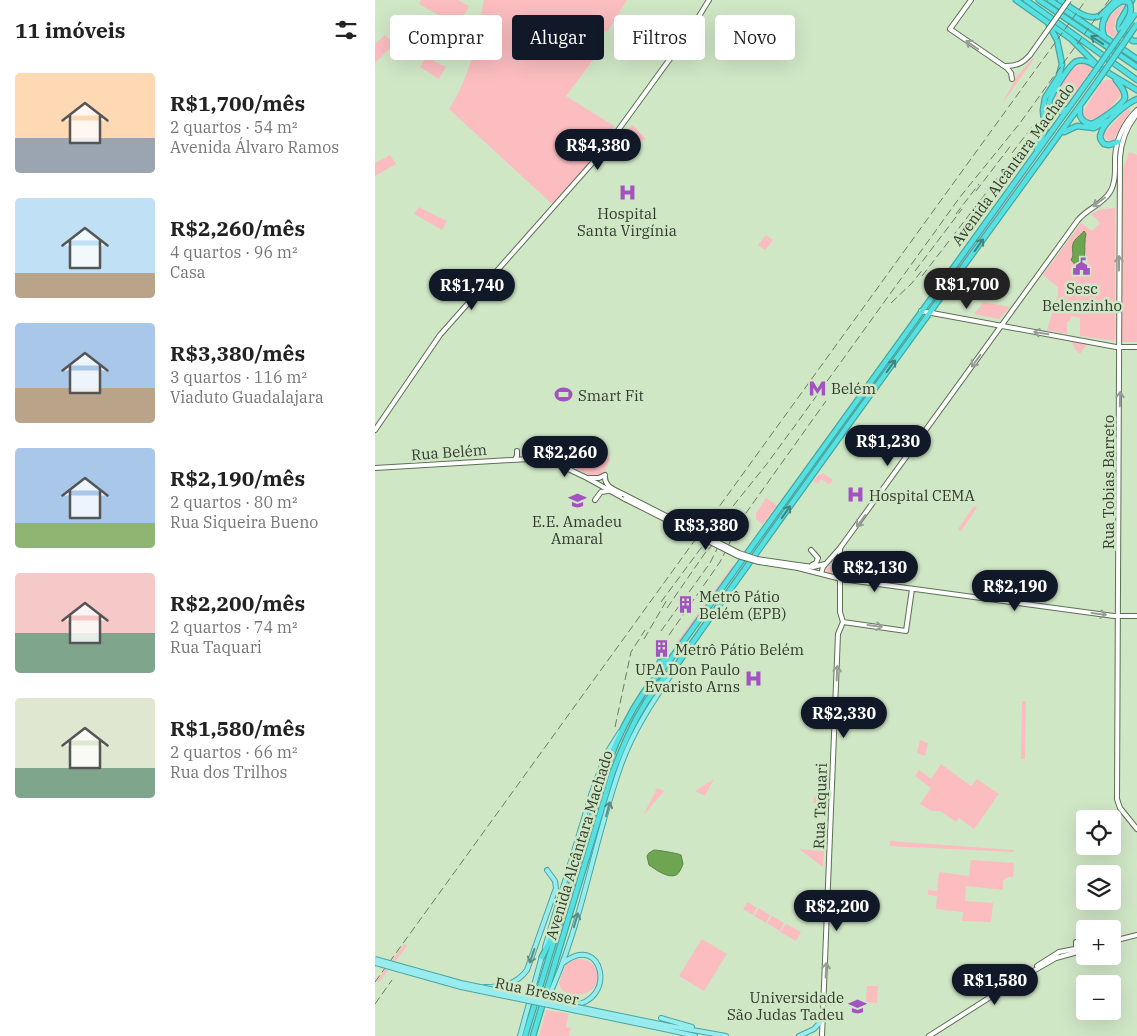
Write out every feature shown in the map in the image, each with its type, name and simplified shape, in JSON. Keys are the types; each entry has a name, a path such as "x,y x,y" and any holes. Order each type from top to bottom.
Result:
{"highway":[{"path":"1015,0 1076,43 1100,68"},
{"path":"1026,0 1137,80"},
{"path":"1039,0 1137,67"},
{"path":"1050,0 1136,58"},
{"path":"1060,0 1086,15 1097,17 1101,16 1117,0"},
{"path":"1132,0 1120,21 1119,27 1133,41 1137,41"},
{"path":"1105,38 1101,28 1103,20 1117,4 1123,1 1129,2 1131,10 1115,43"},
{"path":"1071,7 1083,17 1086,24"},
{"path":"1051,9 1056,9 1077,18"},
{"path":"1115,43 1136,12"},
{"path":"1031,162 1045,130 1043,110 1045,98 1061,71 1057,40 1047,22"},
{"name":"Avenida Alcântara Machado","path":"533,1036 612,774 619,755 646,701 659,683 676,666 1059,136 1137,24"},
{"path":"1131,33 1137,31"},
{"name":"Avenida Alcântara Machado","path":"525,1036 608,764 622,728 644,692 670,660 1115,43"},
{"path":"1068,108 1056,112 1051,109 1049,103 1053,93 1072,65 1081,61 1092,63 1137,90"},
{"path":"1080,106 1081,118 1084,122 1091,124 1100,120 1119,106 1124,100 1125,94 1123,88 1114,77"},
{"path":"1059,136 1073,127 1094,128 1112,118 1137,99"},
{"path":"1112,118 1101,132 1100,137 1106,145 1118,142"},
{"path":"660,662 670,660"},
{"path":"542,957 559,922"}],"main road":[{"path":"375,430 440,335 603,151 688,34 709,0"},
{"path":"971,0 950,29 1004,66 1011,73 1012,79"},
{"path":"1004,66 1018,65 1025,62 1069,0"},
{"path":"821,574 1078,220 1110,192 1114,182 1115,152 1120,134 1125,124 1137,110"},
{"name":"Rua Tobias Barreto","path":"1137,114 1127,130 1120,158 1117,799 1120,808 1137,829"},
{"path":"921,311 1119,347 1137,347"},
{"path":"1081,340 1085,347"},
{"path":"515,459 517,451"},
{"name":"Rua Belém","path":"375,468 545,458 612,490"},
{"path":"587,478 599,478 605,475 606,484 612,490 743,555 757,559 798,566 841,579 1119,616 1137,616"},
{"path":"595,500 601,492 612,490"},
{"name":"Rua Taquari","path":"823,1036 839,634 843,622 840,612 841,548"},
{"path":"808,566 814,565 818,559 818,556 811,550"},
{"path":"798,566 813,567 827,564"},
{"path":"843,622 906,630 912,589"},
{"name":"Avenida Alcântara Machado","path":"539,1015 562,964 621,765 650,706 676,666"},
{"name":"Avenida Alcântara Machado","path":"520,1036 597,777 611,744 622,728"},
{"path":"478,987 503,986 516,981 524,975 530,964 556,884 547,870"},
{"path":"547,912 564,884"},
{"path":"1121,940 1137,935"},
{"path":"1070,954 1076,950"},
{"path":"1030,973 1059,952 1076,950"},
{"path":"929,1036 1056,958 1076,952"},
{"path":"562,964 575,955 587,956 597,963 602,975 599,985 587,1000 580,1004 568,1005"},
{"name":"Rua Bresser","path":"375,959 478,987 670,1028 695,1036"},
{"name":"Rua Bresser","path":"375,963 461,987 670,1028"},
{"path":"661,1018 711,1033"},
{"path":"799,1036 813,1029 823,1019"},
{"path":"670,1028 726,1036"}],"shaded area":[{"path":"421,0 458,0 469,6 464,15 438,15 419,4"},
{"path":"484,0 627,0 618,15 614,15 614,21 608,31 604,32 604,15 512,15 512,60 593,60 566,96 614,126 589,164 552,204 449,109 463,83 471,60 502,60 502,15 481,15"},
{"path":"1125,4 1115,20 1114,29 1117,33 1113,38 1105,30 1107,22"},
{"path":"385,35 390,40 390,48 375,63 375,44"},
{"path":"1034,59 1002,104 1017,76"},
{"path":"424,60 432,60 446,67 439,79 420,67"},
{"path":"1088,64 1093,67 1068,103 1055,108 1053,101 1061,85 1075,67"},
{"path":"1106,80 1113,80 1120,89 1121,95 1102,115 1086,120 1083,112 1101,83"},
{"path":"1128,108 1131,111 1114,139 1111,141 1106,139 1103,134"},
{"path":"631,125 646,139 641,141 639,145 627,131"},
{"path":"1129,152 1137,155 1137,342 1122,342 1122,171"},
{"path":"390,155 396,164 375,176 375,163"},
{"path":"1025,173 1028,175 931,308 927,306"},
{"path":"419,207 447,221 442,230 414,214"},
{"name":"Sesc Belenzinho","path":"1115,208 1115,341 1080,336 1080,318 1071,316 1070,321 1067,322 1067,334 1047,330 1058,295 1058,287 1043,275 1081,223 1092,231 1100,223 1091,214 1102,209"},
{"path":"1084,231 1086,234 1084,257 1079,269 1071,260 1074,242"},
{"path":"766,235 773,240 765,250 758,245"},
{"path":"984,302 1010,307 999,319 974,314"},
{"path":"1070,338 1089,341 1080,354 1075,349"},
{"path":"571,436 608,454 610,460 602,475 593,477 561,461 559,456 566,440"},
{"path":"823,473 833,480 829,484 821,479 818,484 813,481 819,474"},
{"path":"766,498 777,505 763,524 756,519 756,513"},
{"path":"974,506 977,508 961,531 958,529"},
{"path":"834,562 838,564 837,573 826,572 826,569"},
{"path":"733,565 735,567 676,648 674,646"},
{"path":"1022,701 1026,701 1025,759 1021,759"},
{"path":"920,740 928,743 925,756 917,753"},
{"path":"941,764 971,786 977,779 999,794 974,829 959,818 956,822 940,811 931,811 920,804 931,788 915,776 919,770 931,779"},
{"path":"714,779 705,796 695,791"},
{"path":"657,788 664,791 643,816"},
{"path":"814,796 827,797 826,804 813,803"},
{"path":"890,841 1014,850 1014,852 889,846"},
{"path":"799,849 824,851 823,867"},
{"path":"654,850 681,855 683,864 676,875 666,875 649,865 647,856"},
{"path":"971,860 1014,863 1013,877 1008,877 1003,881 1003,890 966,886 965,901 993,903 991,922 962,921 963,912 936,909 937,896 928,895 928,890 937,891 939,872 969,876"},
{"path":"748,902 757,908 753,915 743,909"},
{"path":"759,908 770,915 766,923 754,916"},
{"path":"772,916 784,923 780,931 767,923"},
{"path":"786,924 801,932 796,941 780,932"},
{"path":"702,939 727,954 704,991 679,976"},
{"path":"404,944 407,946 379,982 377,981"},
{"path":"577,959 587,960 597,971 596,985 591,991 583,994 566,992 562,990 559,983 566,964"},
{"path":"867,986 878,986 877,1003 866,1002"},
{"path":"546,1010 569,1014 566,1027 571,1028 569,1036 539,1036"}],"railway":[{"path":"375,982 1086,0"},
{"path":"661,602 721,521 766,465 960,197 1020,123 1109,0"},
{"path":"1012,153 1032,127"},
{"path":"976,191 1012,144"},
{"path":"922,276 1020,149"},
{"path":"956,214 979,184"},
{"path":"915,271 962,209"},
{"path":"891,303 912,283 924,268"},
{"path":"669,635 720,562 741,520 826,401"},
{"path":"661,631 710,563 730,523"},
{"path":"667,608 705,553 716,541"},
{"path":"644,639 668,598"},
{"path":"615,727 631,652 645,630"},
{"path":"375,1004 392,980"}],"place":[{"name":"Hospital Santa Virgínia","path":"627,192"},
{"name":"Sesc Belenzinho","path":"1082,267"},
{"name":"Belém","path":"817,388"},
{"name":"Smart Fit","path":"564,395"},
{"name":"Hospital CEMA","path":"855,495"},
{"name":"E.E. Amadeu Amaral","path":"577,500"},
{"name":"Metrô Pátio Belém (EPB)","path":"685,605"},
{"name":"Metrô Pátio Belém","path":"661,649"},
{"name":"UPA Don Paulo Evaristo Arns","path":"754,678"},
{"name":"Universidade São Judas Tadeu","path":"858,1006"}]}
